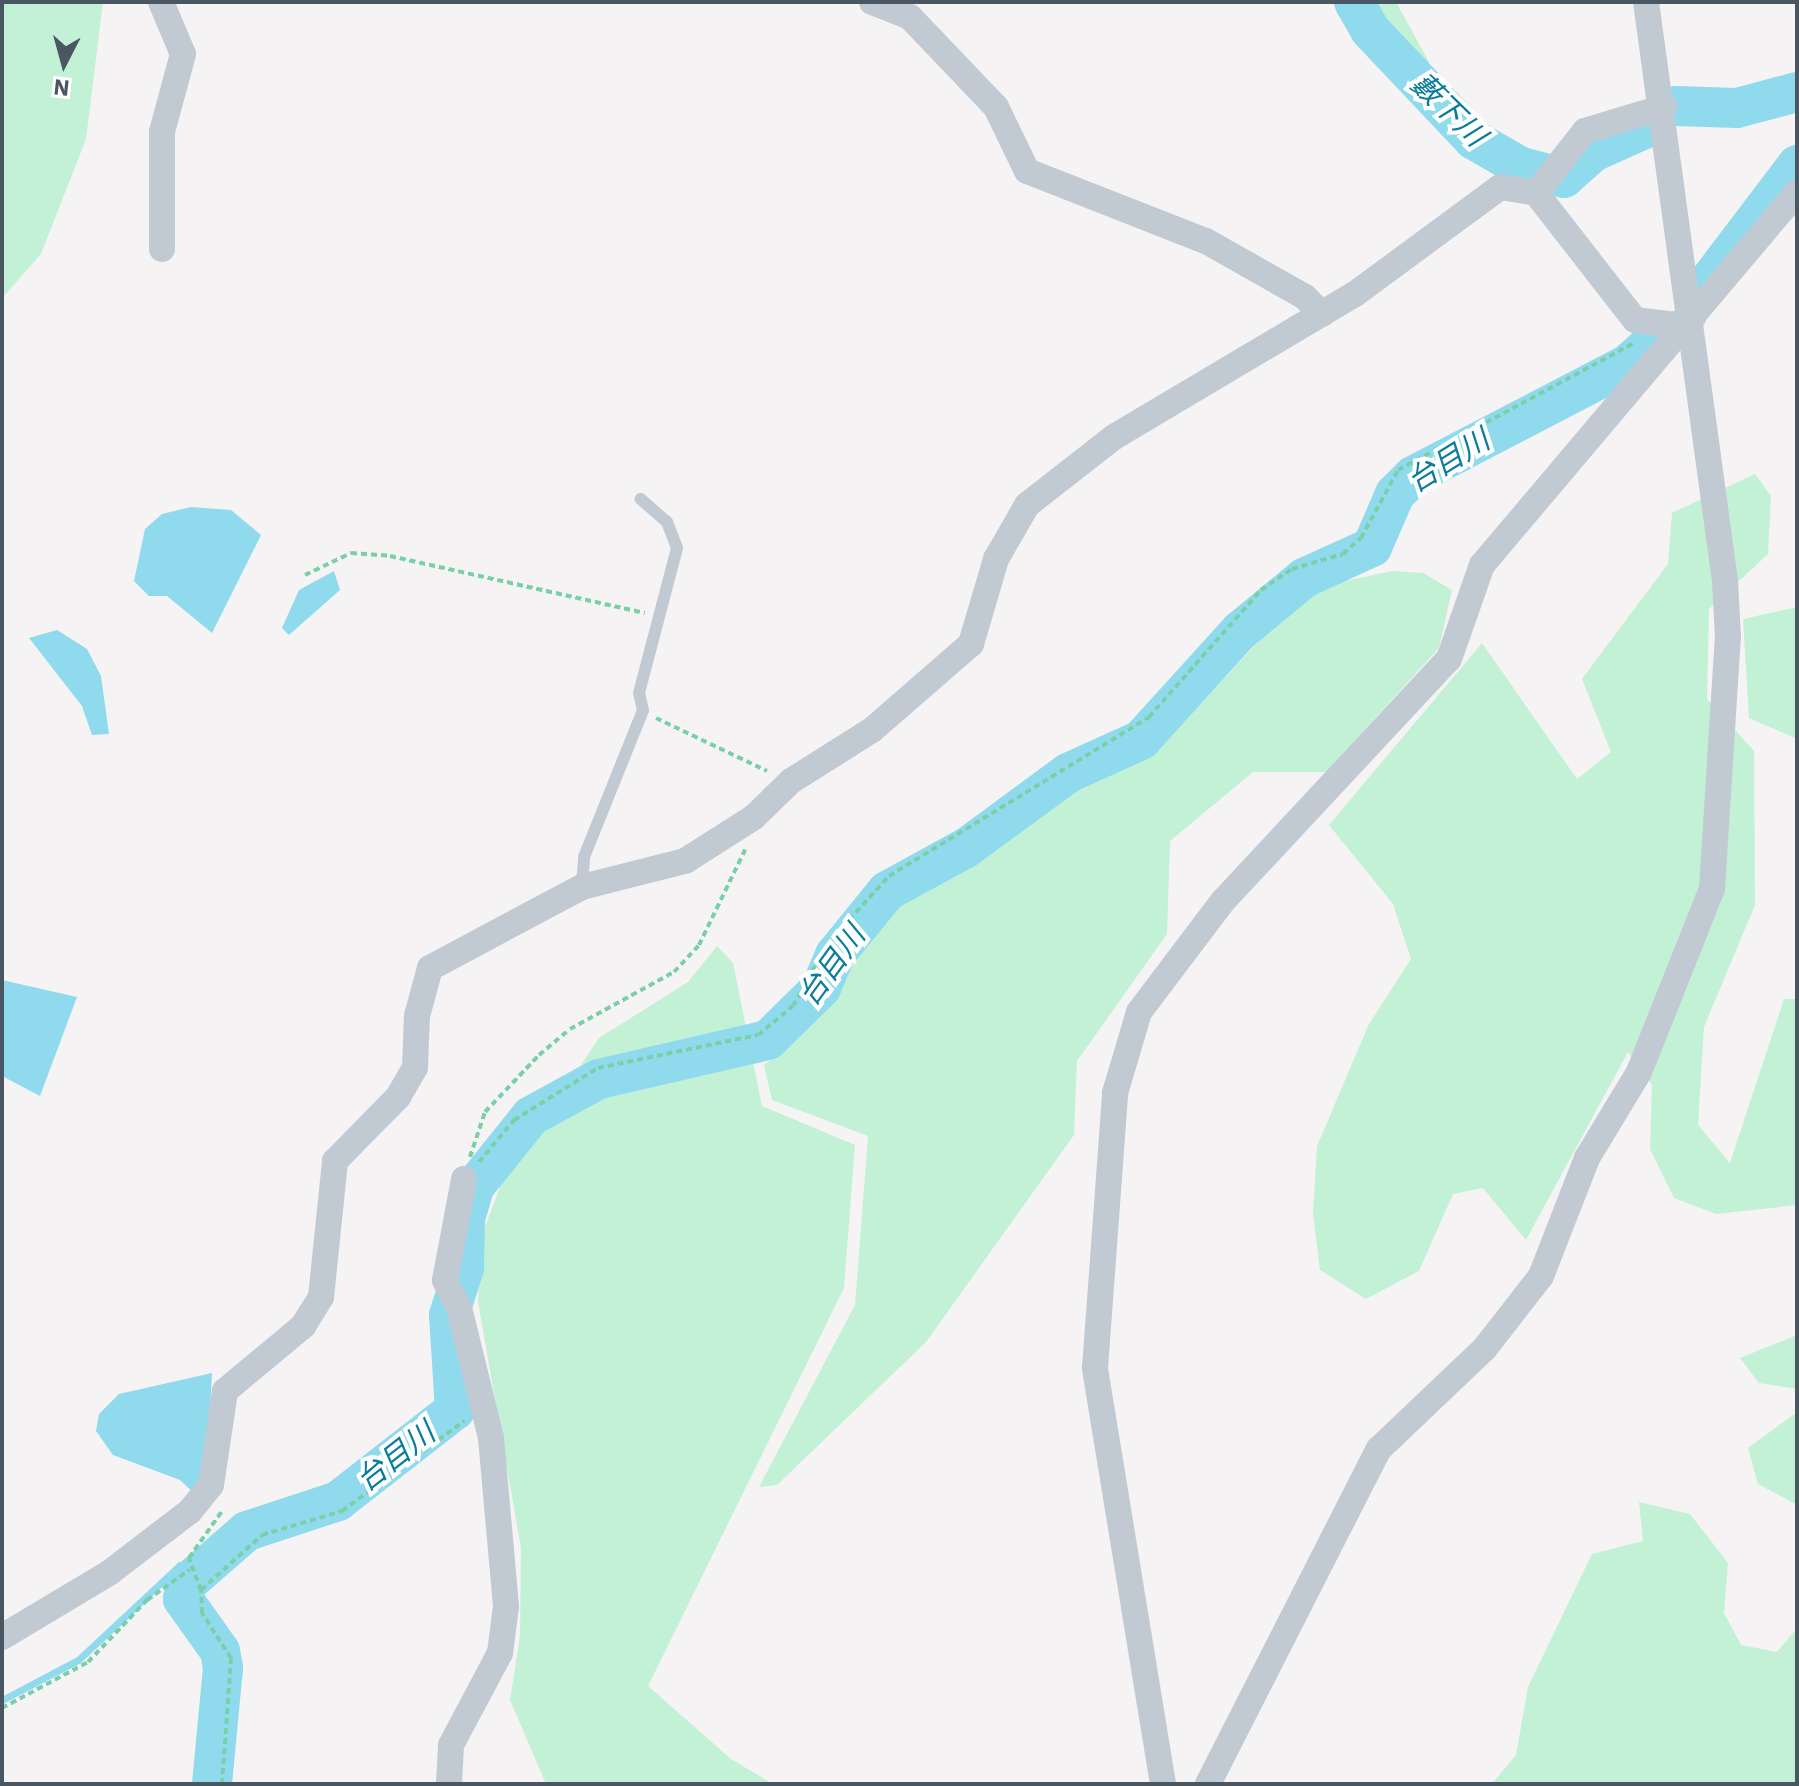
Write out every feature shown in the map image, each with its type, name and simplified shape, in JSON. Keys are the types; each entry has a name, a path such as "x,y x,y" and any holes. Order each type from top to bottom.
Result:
{"street":[{"path":"161,2 183,54 162,132 162,249"},
{"path":"872,2 910,17 996,107 1027,171 1206,241 1305,297 1322,314"},
{"path":"1208,1784 1379,1449 1485,1348 1541,1276 1587,1158 1639,1072 1702,924 1719,824 1728,637 1693,317 1646,2"},
{"path":"2,1637 49,1613 202,1499 215,1470 225,1391 303,1326 321,1297 335,1161 409,1080 430,968 582,887 685,861 754,817 791,781 872,730 971,644 996,559 1027,505 1114,437 1322,314 1500,187 1543,183 1585,131 1664,107"},
{"path":"1543,183 1616,303 1635,320 1659,325 1693,317"},
{"path":"1163,1784 1095,1368 1115,1093 1139,1012 1223,901 1449,659 1482,565 1797,192"},
{"path":"449,1784 451,1745 500,1653 506,1606 491,1438 454,1300 464,1179"},
{"path":"463,1784 464,1719"}],"lane":[{"path":"582,887 584,857 643,710 639,693 677,548 667,522 641,499"}],"path":[{"path":"464,1179 514,1120 553,1090 598,1068 758,1035 793,1006 829,942 889,876 1149,717 1261,590 1292,569 1343,554 1361,538 1398,470 1659,325"},
{"path":"305,575 351,553 390,556 659,617"},
{"path":"643,710 791,781"},
{"path":"464,1179 485,1112 539,1055 570,1029 674,972 699,945 749,842 754,817"},
{"path":"201,1590 262,1535 342,1511 481,1405"},
{"path":"2,1708 88,1662 147,1600 188,1568 193,1584 201,1590"},
{"path":"201,1590 202,1613 231,1658 222,1784"}],"green space":[{"path":"2,2 103,2 86,139 41,254 2,298"},
{"path":"1367,2 1396,2 1429,62 1423,74"},
{"path":"1755,474 1771,496 1768,554 1709,609 1707,699 1754,751 1755,905 1704,1027 1698,1125 1730,1163 1784,999 1797,999 1797,1205 1716,1214 1674,1198 1650,1149 1652,1085 1628,1052 1526,1240 1483,1188 1453,1194 1419,1271 1366,1299 1320,1270 1313,1213 1317,1146 1369,1024 1411,959 1393,904 1329,825 1482,643 1577,779 1611,752 1582,679 1668,564 1672,513"},
{"path":"1392,571 1423,573 1452,590 1439,648 1326,772 1253,772 1170,841 1167,934 1077,1061 1074,1135 926,1342 777,1485 759,1487 855,1305 868,1136 772,1100 764,1065 812,1025 891,911 1066,796 1160,748 1281,617 1331,584"},
{"path":"1797,607 1797,739 1749,718 1743,619"},
{"path":"717,946 733,963 762,1106 855,1145 844,1288 648,1686 731,1759 773,1784 546,1784 510,1700 520,1636 521,1548 478,1302 482,1235 501,1184 599,1038 688,982"},
{"path":"1797,1335 1797,1389 1759,1383 1740,1358"},
{"path":"1797,1412 1797,1505 1758,1484 1748,1448"},
{"path":"1639,1502 1690,1514 1728,1563 1724,1613 1741,1645 1777,1652 1797,1628 1797,1784 1492,1784 1516,1755 1528,1687 1592,1554 1643,1541"}],"water":[{"path":"191,507 231,510 261,535 212,633 167,596 149,596 134,581 145,529 162,514"},
{"path":"334,571 340,590 289,635 282,628 299,590"},
{"path":"57,630 87,649 101,676 109,734 92,735 82,706 29,638"},
{"path":"2,980 77,997 40,1096 2,1076"},
{"path":"212,1373 207,1472 196,1495 180,1480 113,1455 96,1431 99,1414 119,1394"}],"waterway":[{"name":"藪下川","path":"1354,2 1370,30 1474,140 1521,167 1564,178 1593,152 1651,126"},
{"name":"藪下川","path":"1676,106 1737,108 1797,92"},
{"name":"台目川","path":"1703,289 1797,165"},
{"name":"台目川","path":"212,1784 223,1668 220,1651 183,1599 185,1585 247,1531 338,1501 455,1410 449,1315 464,1268 465,1219 474,1187 531,1116 599,1079 768,1040 821,988 835,955 887,891 966,848 1068,773 1141,740 1240,631 1304,578 1372,547 1395,494 1413,476 1628,364 1659,336"},
{"path":"2,1700 78,1660 180,1565 205,1568"}]}
